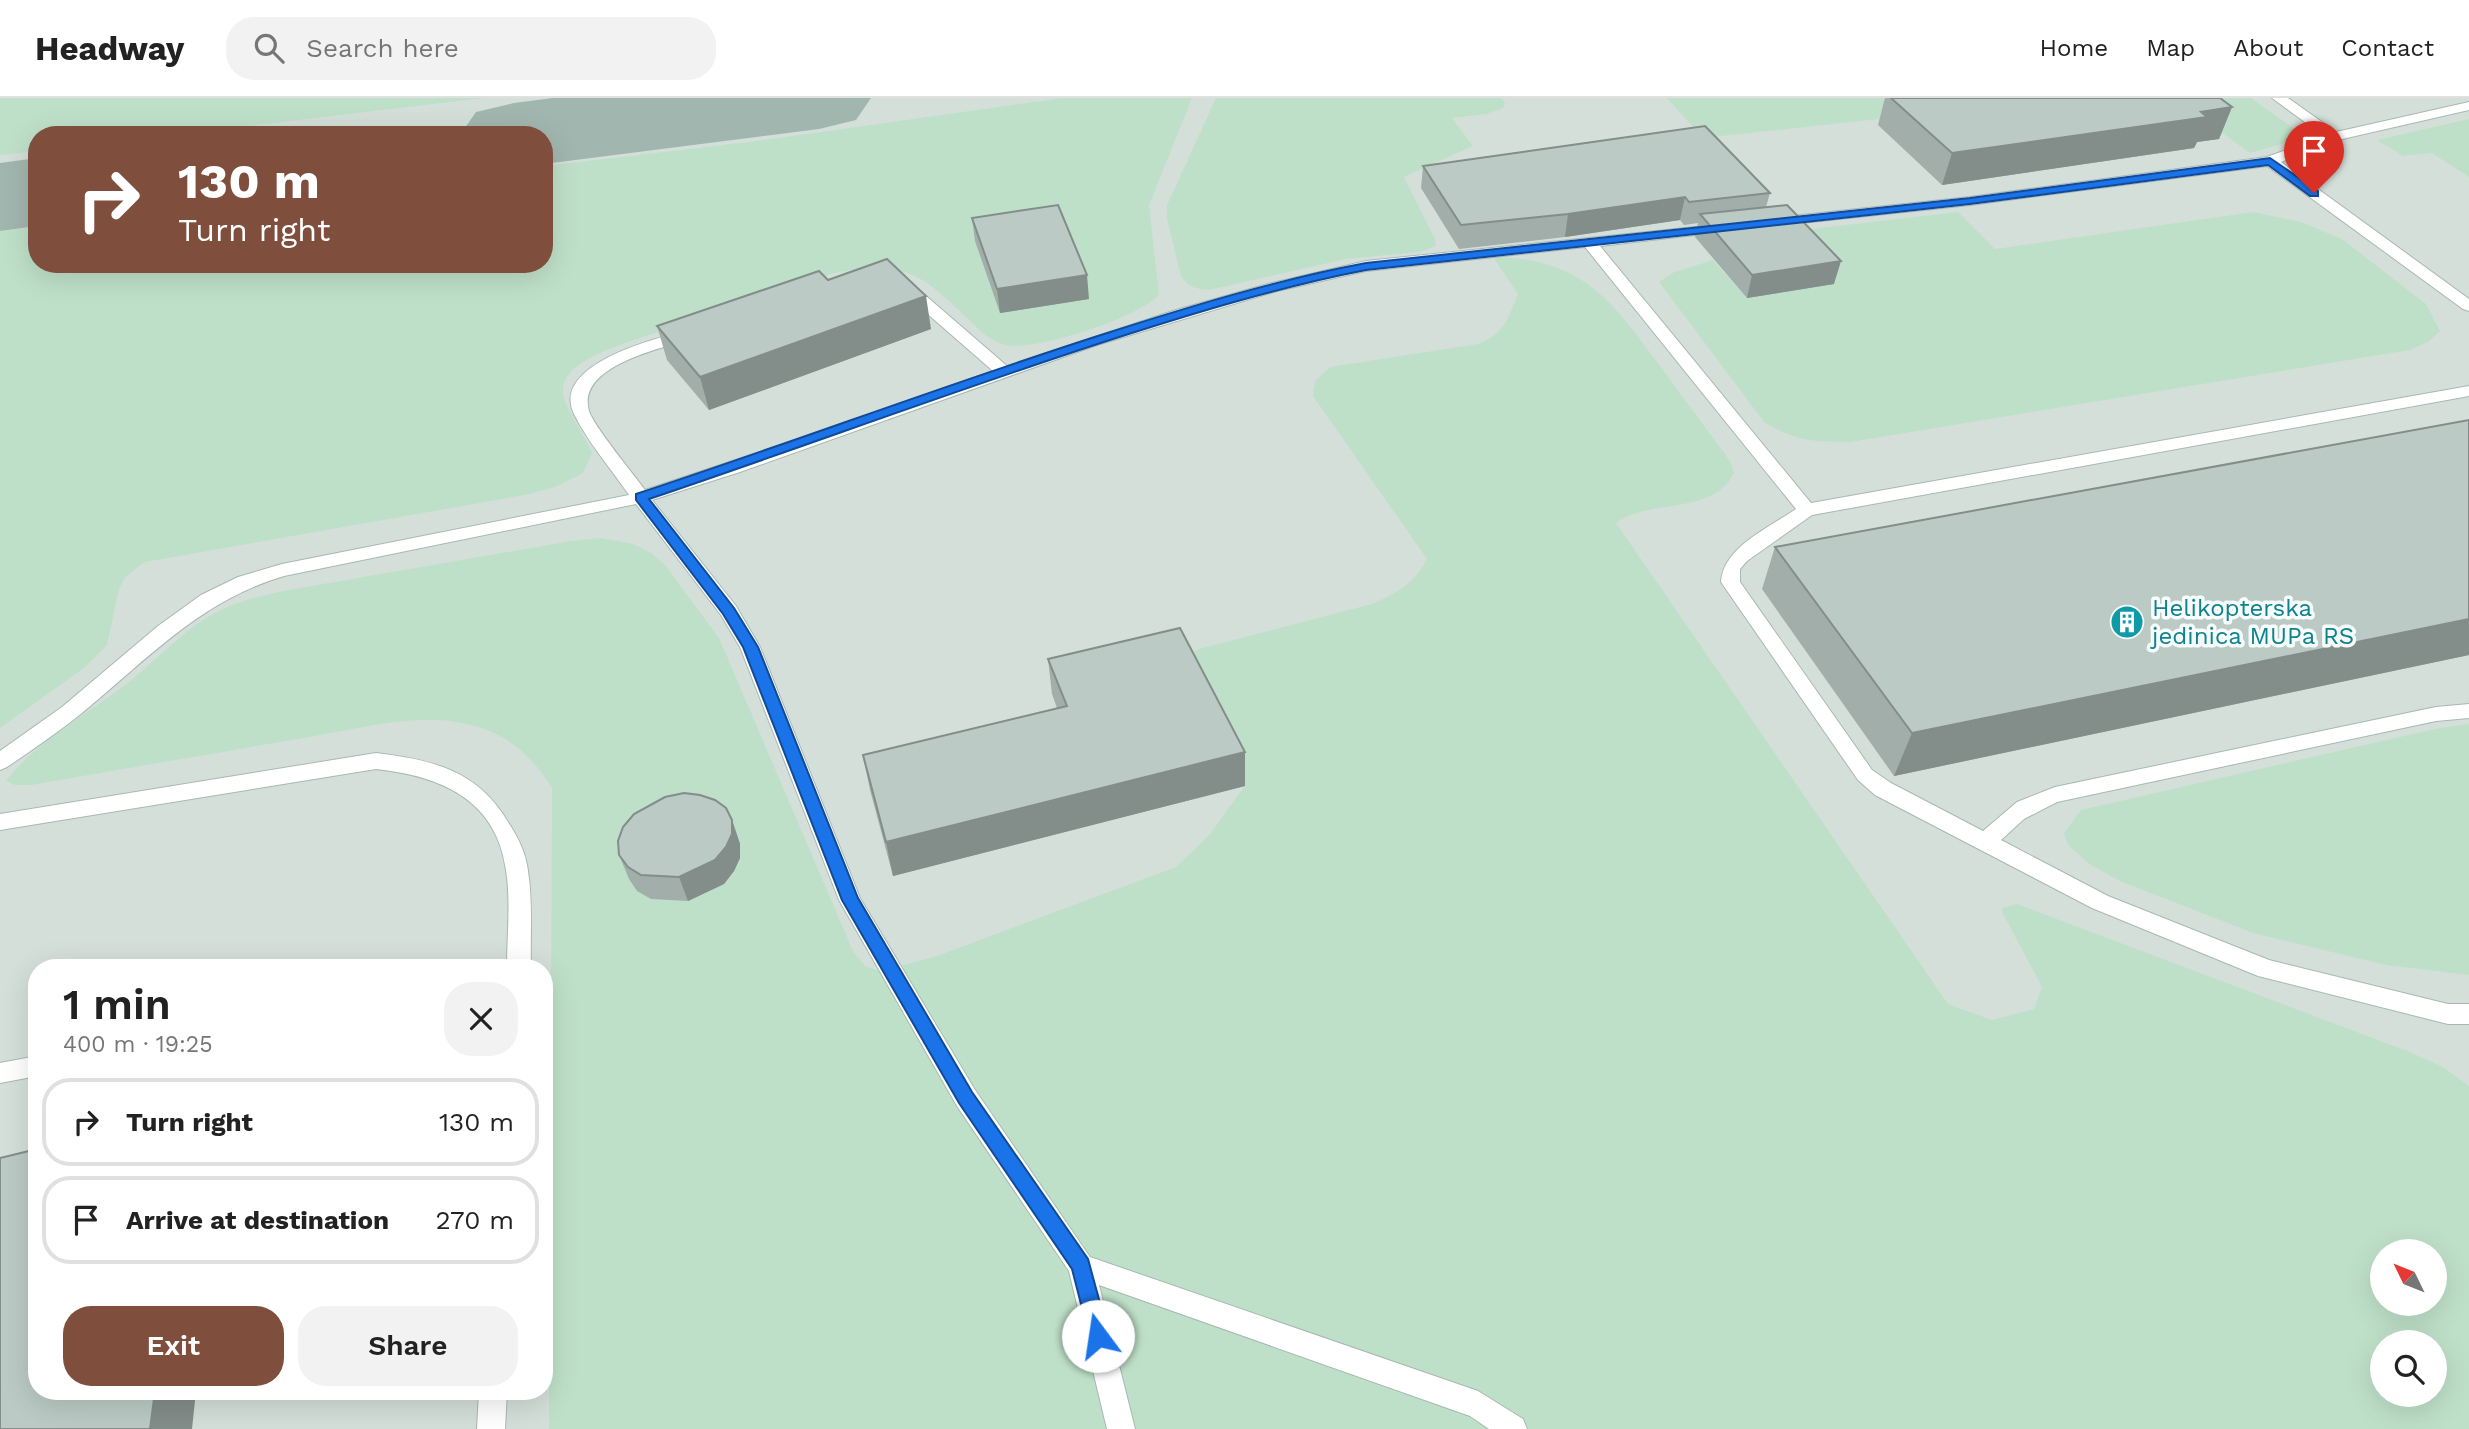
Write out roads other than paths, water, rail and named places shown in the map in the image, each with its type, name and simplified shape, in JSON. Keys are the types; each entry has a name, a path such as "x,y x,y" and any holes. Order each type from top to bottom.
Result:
{"lane":[{"path":"2279,98 2334,137"},
{"path":"1762,224 1970,201 2270,161 2334,137 2469,106"},
{"path":"2270,161 2469,306"},
{"path":"0,762 69,712 165,631 208,600 245,581 282,570 640,497 797,445 1003,371 1178,314 1324,275 1366,266 1734,227"},
{"path":"1590,242 1807,510"},
{"path":"888,280 910,289 1003,371"},
{"path":"701,330 598,368 582,388 579,402 581,412 640,497 729,611 750,647 850,900 966,1098 1081,1266 1121,1429"},
{"path":"2469,391 1807,510 1740,556 1731,568 1730,582 1865,775 1883,789 2100,902 2266,969 2448,1014 2469,1014"},
{"path":"1986,844 2009,817 2028,804 2055,795 2436,715 2469,711"},
{"path":"0,822 376,761 415,766 460,782 495,817 513,850 517,870 519,959"},
{"path":"0,1073 28,1068"},
{"path":"1081,1266 1478,1405 1513,1429"},
{"path":"491,1429 493,1400"}],"place":[{"name":"Helikopterska jedinica MUPa RS","path":"2127,622"}]}
